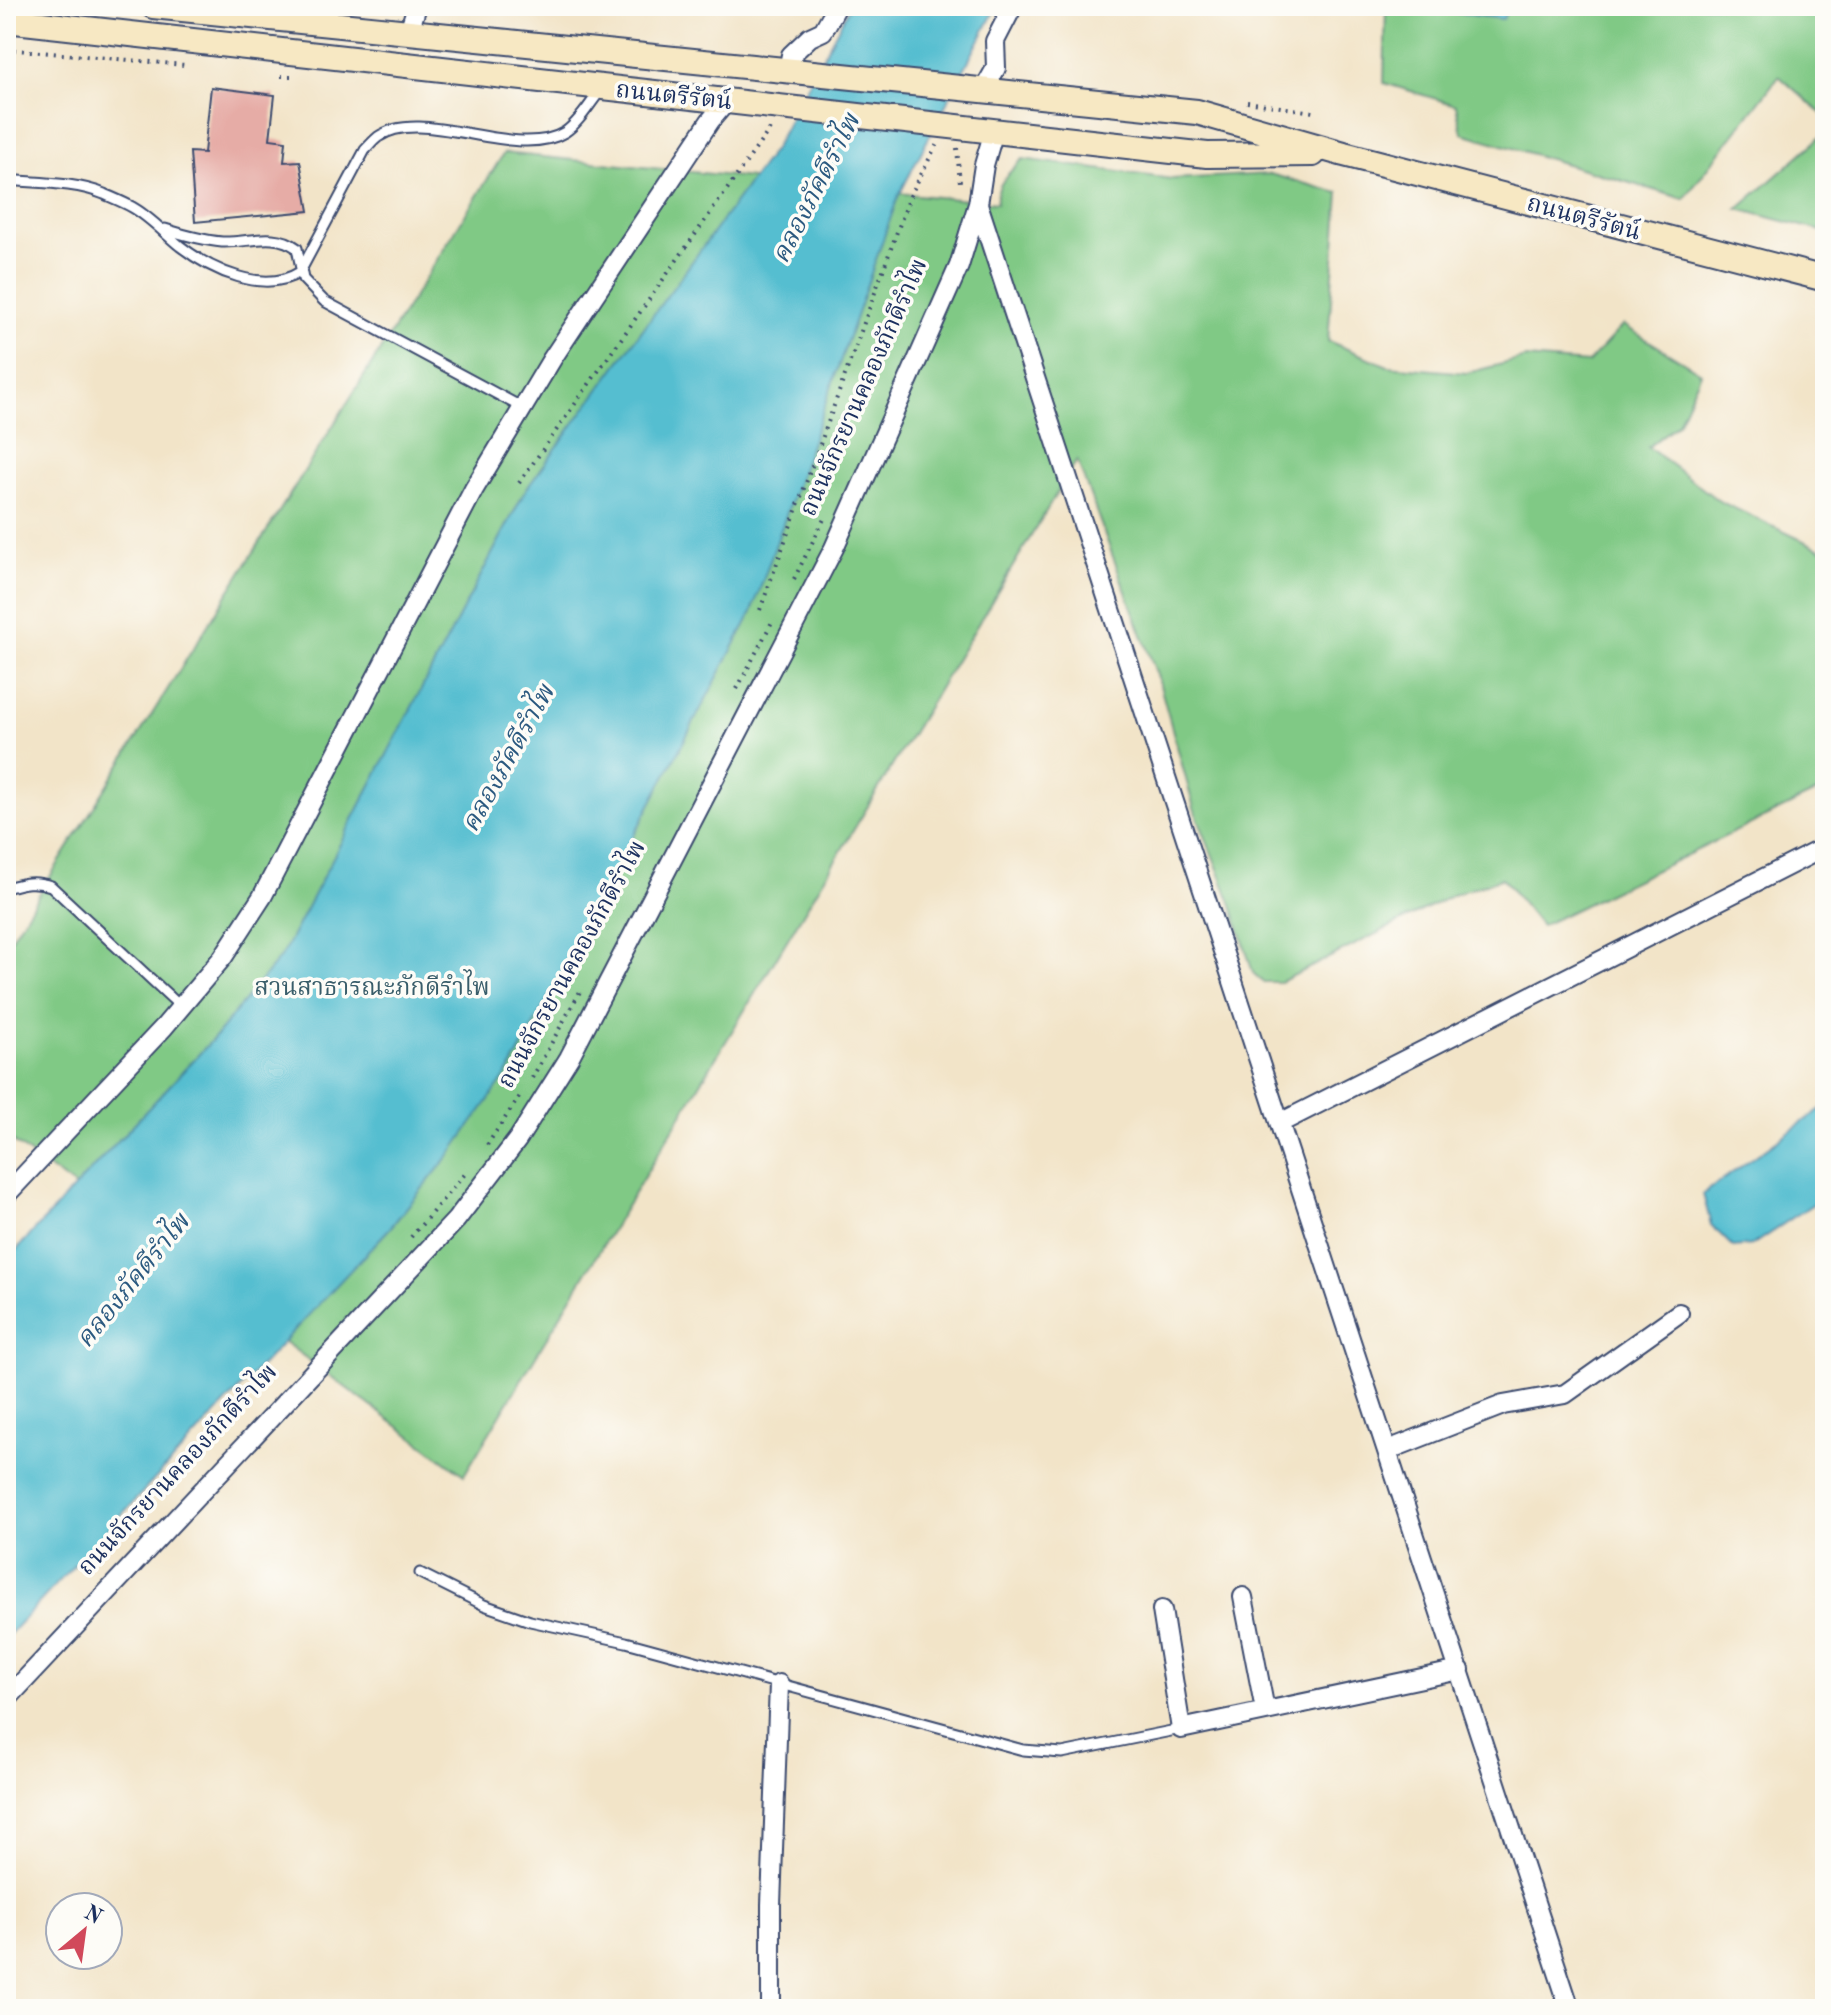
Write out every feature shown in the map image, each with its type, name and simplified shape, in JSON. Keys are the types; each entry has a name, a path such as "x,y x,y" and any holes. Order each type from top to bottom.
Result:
{"main road":[{"name":"ถนนตรีรัตน์","path":"153,6 250,11 408,34 1197,112 1344,154 1825,279"},
{"name":"ถนนตรีรัตน์","path":"6,20 727,101 768,116 959,134 994,131 1207,155 1344,154"}],"street":[{"path":"408,34 417,6"},
{"path":"788,70 791,55 810,37 823,31 837,6"},
{"path":"984,89 996,68 995,41 1013,6"},
{"path":"6,1195 181,1007 223,957 262,897 474,489 701,134 727,101"},
{"path":"6,1700 456,1220 518,1139 569,1058 834,548 959,266 978,204 984,165 994,131"},
{"path":"978,204 1570,2009"},
{"path":"1280,1123 1825,847"},
{"path":"1388,1450 1503,1405 1565,1394 1679,1313"},
{"path":"1243,1597 1265,1710"},
{"path":"1162,1610 1181,1729 1460,1670"},
{"path":"771,2009 771,1905 779,1684"}],"lane":[{"path":"6,180 58,184 100,192 132,207 181,247 224,271 253,280 287,280 300,272 365,150 379,137 412,127 527,141 552,138 568,130 604,88"},
{"path":"161,228 208,240 247,242 275,238 287,241 297,248 300,272 312,292 324,301 523,408"},
{"path":"6,888 26,882 51,886 181,1007"},
{"path":"420,1573 484,1605 530,1621 626,1642 1023,1750 1043,1753 1070,1751 1181,1729"}],"path":[{"path":"6,49 185,65"},
{"path":"519,483 768,116"},
{"path":"959,134 960,195"},
{"path":"760,610 910,196 939,140"},
{"name":"ถนนจักรยานคลองภักดีรำไพ","path":"789,589 831,505"},
{"path":"731,701 776,614"},
{"name":"ถนนจักรยานคลองภักดีรำไพ","path":"482,1153 532,1078 588,976"},
{"path":"404,1246 474,1163"}],"green space":[{"path":"1386,6 1825,6 1825,117 1779,76 1684,199 1462,133 1456,105 1384,83"},
{"path":"1825,133 1825,232 1738,209"},
{"name":"สวนสาธารณะภักดีรำไพ","path":"504,153 997,203 998,190 1023,159 1172,179 1270,174 1339,193 1328,341 1388,366 1467,373 1526,358 1588,363 1623,325 1701,373 1678,423 1648,447 1719,501 1825,551 1825,788 1541,926 1502,878 1455,894 1281,982 1263,982 1253,973 1232,905 1194,808 1158,678 1077,460 464,1475 6,1136 6,947"}],"water":[{"name":"คลองภัคดีรำไพ","path":"850,6 997,6 898,197 752,612 510,1070 449,1156 390,1228 6,1638 6,1261 214,1038 282,955 525,491 774,149"},
{"path":"1429,6 1509,6 1503,19 1431,10"},
{"path":"1825,1106 1825,1196 1752,1245 1733,1247 1711,1225 1703,1194"}],"building":[{"path":"211,87 275,95 270,139 286,141 284,162 300,161 309,211 195,222 190,152 204,153"}]}
